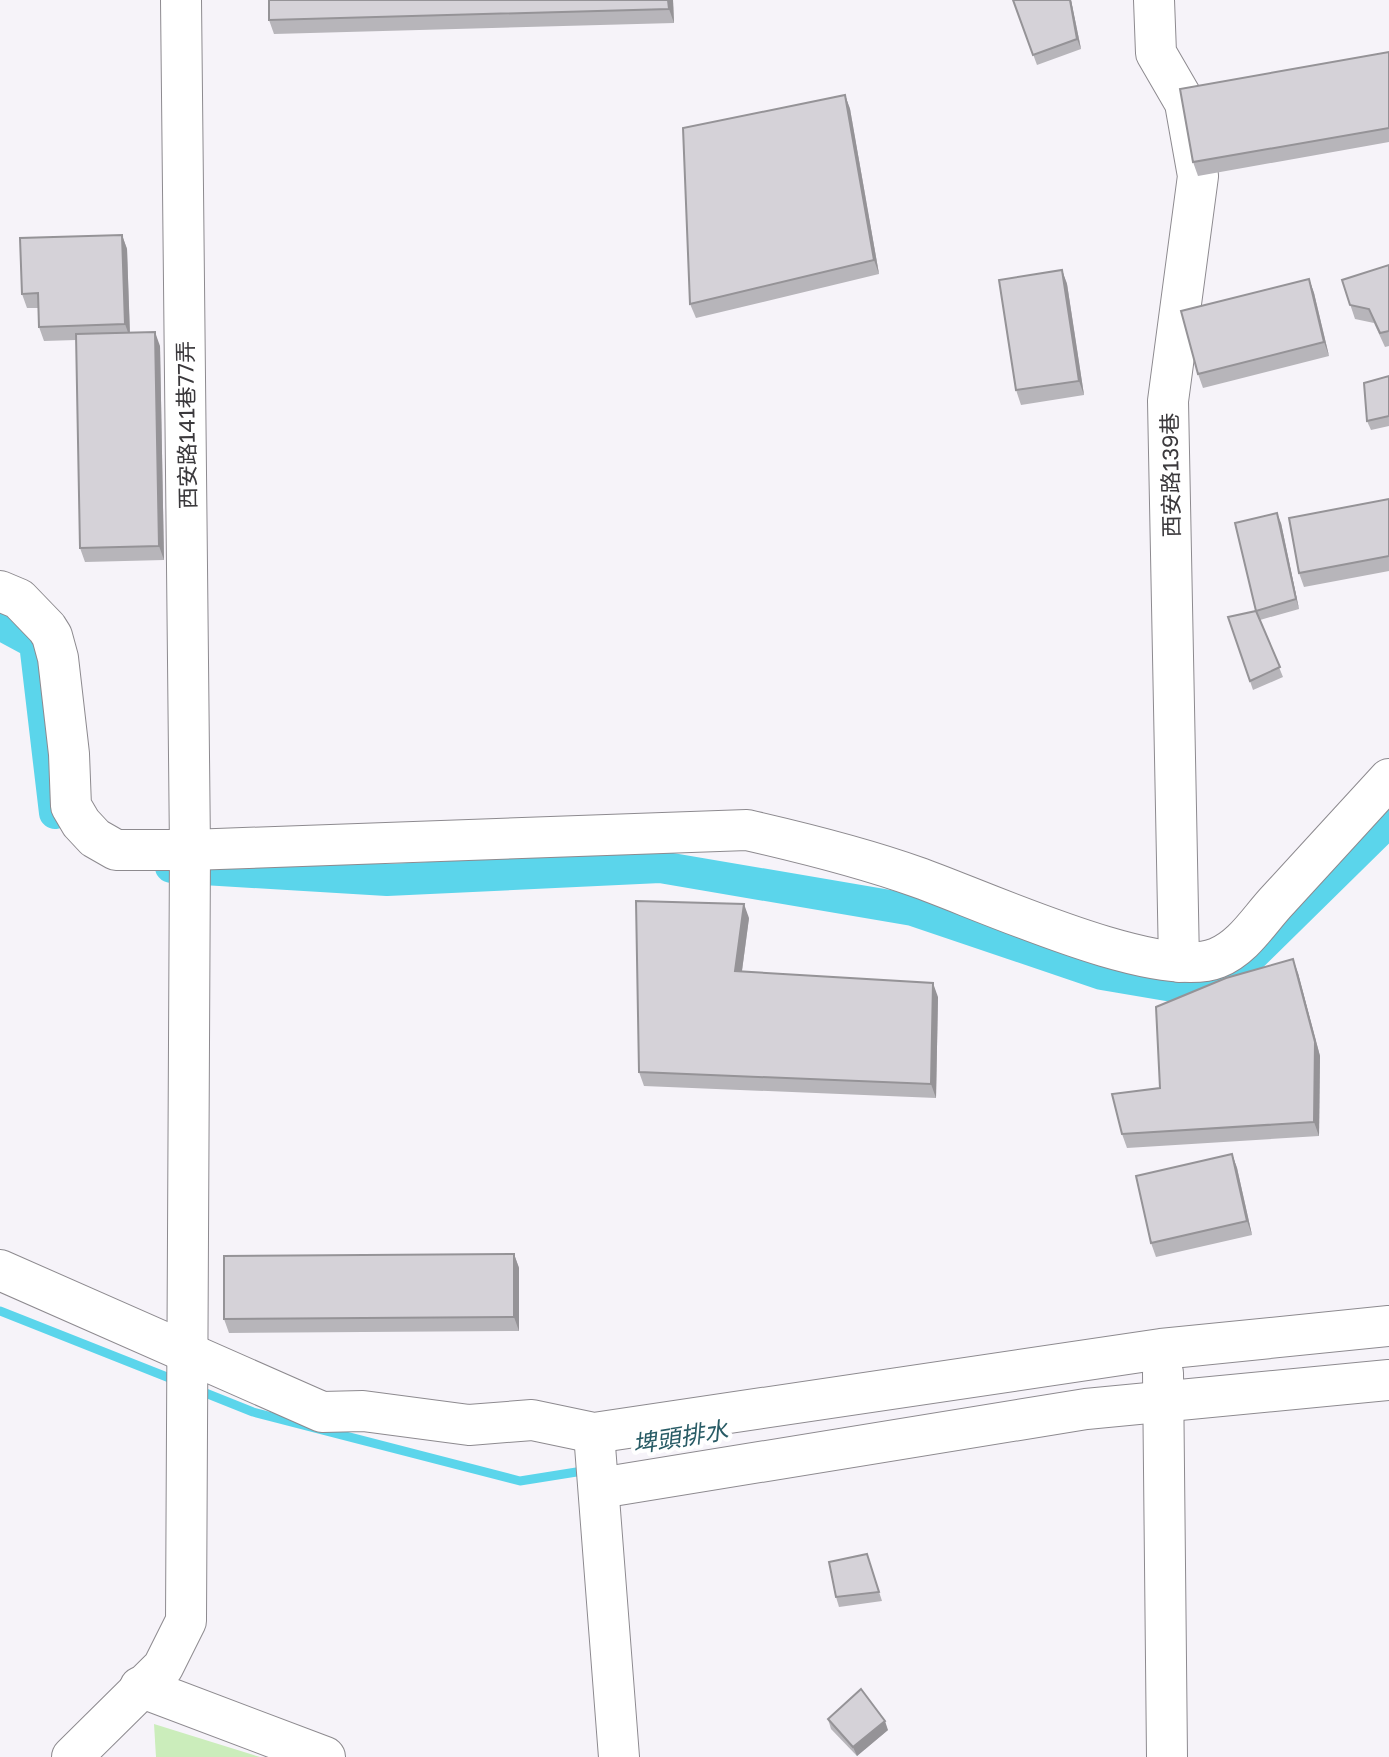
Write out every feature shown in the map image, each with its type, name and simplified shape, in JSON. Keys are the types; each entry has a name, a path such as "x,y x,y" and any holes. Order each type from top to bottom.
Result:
{"street":[{"name":"西安路141巷77弄","path":"72,1757 163,1667 186,1621 190,850 181,0"},
{"name":"西安路139巷","path":"1154,0 1156,53 1185,103 1198,176 1168,401 1179,962"},
{"path":"0,591 19,599 52,636 58,658 66,726 71,806 95,838 116,850 747,830 808,843 915,876 1120,953 1179,962 1216,959 1244,941 1389,779"},
{"path":"0,1270 322,1412 363,1411 469,1425 532,1420 594,1433 1161,1349 1389,1326"},
{"path":"1161,1349 1165,1400 1167,1757"},
{"path":"600,1488 1086,1409 1389,1380"},
{"path":"594,1433 619,1757"},
{"path":"140,1687 325,1757"}],"green space":[{"path":"154,1724 260,1757 156,1757"}],"building":[{"path":"269,0 668,0 669,9 269,20"},
{"path":"1013,0 1070,0 1077,39 1033,55"},
{"path":"1389,52 1389,128 1193,162 1180,89"},
{"path":"845,95 874,260 690,304 683,128"},
{"path":"122,235 125,324 39,327 38,293 22,294 20,238"},
{"path":"1389,265 1389,331 1380,333 1369,309 1350,305 1342,280"},
{"path":"1062,270 1079,381 1016,390 999,280"},
{"path":"1309,279 1324,342 1198,374 1181,311"},
{"path":"155,332 159,546 80,548 76,334"},
{"path":"1389,376 1389,416 1367,421 1364,383"},
{"path":"1389,499 1389,556 1299,573 1289,518"},
{"path":"1277,513 1296,599 1256,611 1235,523"},
{"path":"1256,611 1280,667 1250,681 1228,617"},
{"path":"636,901 744,904 735,971 933,983 931,1084 639,1072"},
{"path":"1293,959 1315,1042 1314,1122 1122,1134 1112,1094 1160,1088 1156,1007 1226,978"},
{"path":"1232,1154 1247,1221 1151,1243 1136,1176"},
{"path":"514,1254 514,1317 224,1319 224,1256"},
{"path":"867,1554 879,1592 836,1597 829,1562"},
{"path":"861,1689 885,1721 853,1747 828,1719"}],"waterway":[{"path":"0,624 35,643 55,813"},
{"path":"171,867 387,880 660,867 913,910 1102,974 1214,993 1389,821"},
{"name":"埤頭排水","path":"0,1311 177,1381"},
{"name":"埤頭排水","path":"198,1390 253,1412 520,1481 589,1470"}]}
